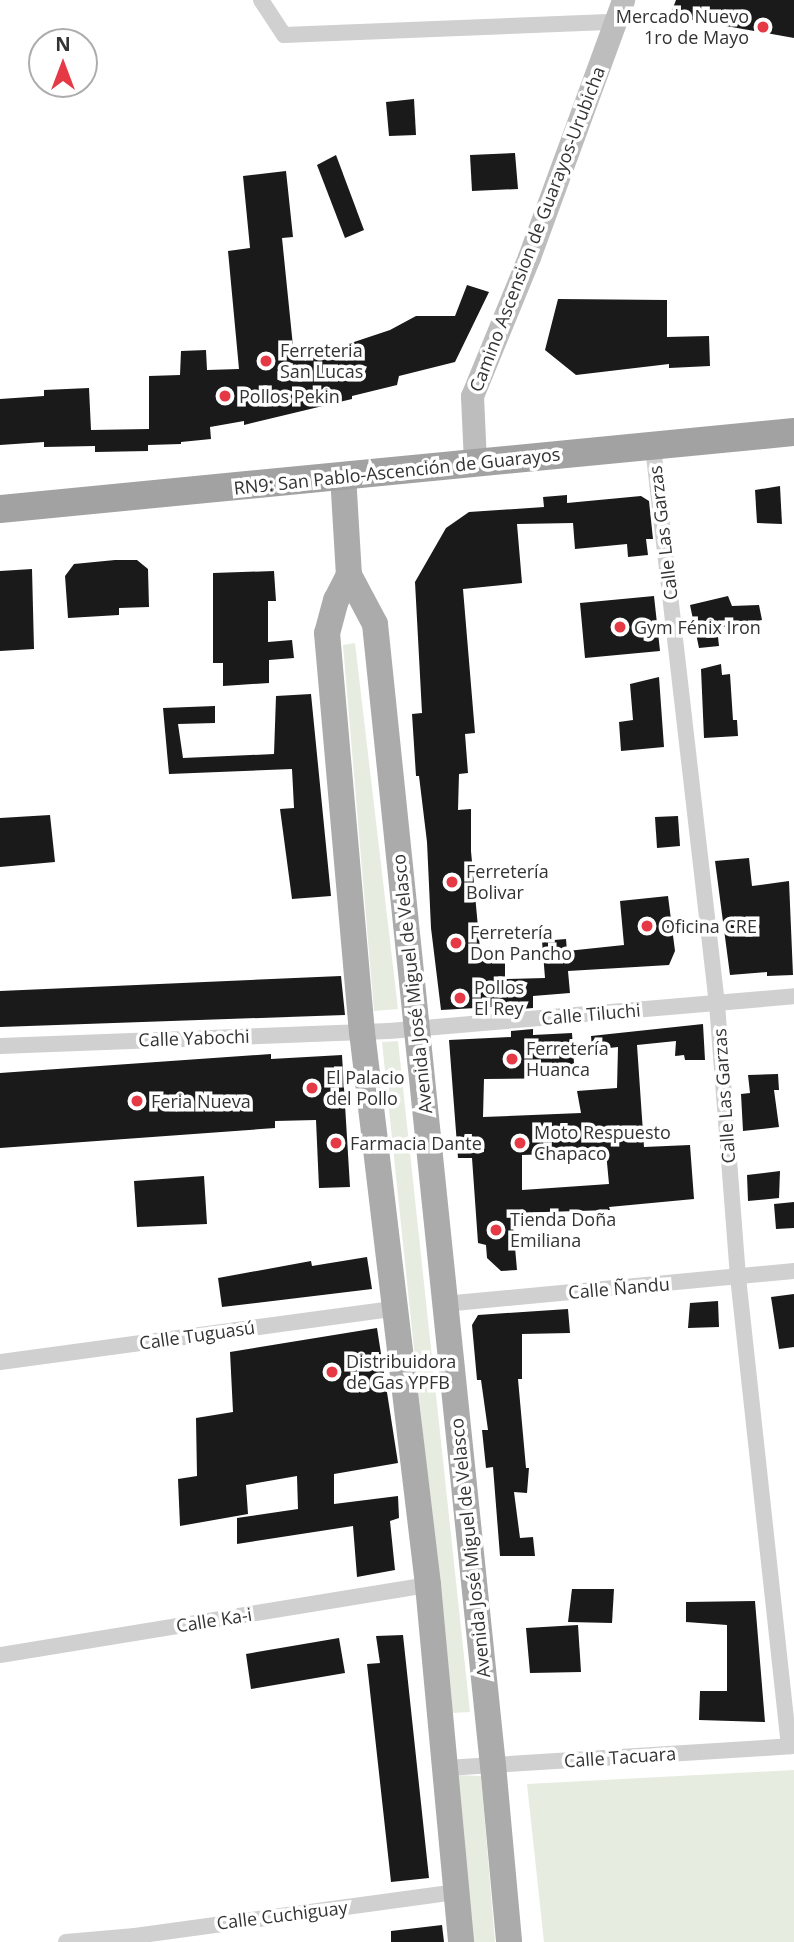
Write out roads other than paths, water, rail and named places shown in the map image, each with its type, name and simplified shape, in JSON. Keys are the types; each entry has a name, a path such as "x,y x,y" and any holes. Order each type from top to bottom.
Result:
{"highway":[{"name":"RN9: San Pablo-Ascención de Guarayos","path":"0,509 794,432"}],"main road":[{"name":"Camino Ascension de Guarayos-Urubicha","path":"475,462 472,396 530,257 624,0"},
{"name":"Avenida José Miguel de Velasco","path":"343,475 349,575 375,624 509,1942"},
{"name":"Avenida José Miguel de Velasco","path":"349,575 336,600 327,633 362,1032 428,1585 461,1942"}],"street":[{"path":"261,0 284,35 614,22"},
{"name":"Calle Las Garzas","path":"653,447 717,1004 738,1277 791,1746"},
{"name":"Calle Tiluchi","path":"389,1031 794,996"},
{"name":"Calle Yabochi","path":"0,1046 389,1031"},
{"name":"Calle Ñandu","path":"444,1304 794,1272"},
{"name":"Calle Tuguasú","path":"0,1362 394,1309"},
{"name":"Calle Ka-i","path":"0,1654 428,1585"},
{"name":"Calle Tacuara","path":"446,1768 791,1746"},
{"name":"Calle Cuchiguay","path":"66,1942 135,1936 457,1892"}],"place":[{"name":"Mercado Nuevo 1ro de Mayo","path":"763,27"},
{"name":"Ferreteria San Lucas","path":"266,361"},
{"name":"Pollos Pekin","path":"225,396"},
{"name":"Gym Fénix Iron","path":"620,627"},
{"name":"Ferretería Bolivar","path":"452,882"},
{"name":"Oficina CRE","path":"647,926"},
{"name":"Ferretería Don Pancho","path":"456,943"},
{"name":"Pollos El Rey","path":"460,998"},
{"name":"Ferretería Huanca","path":"512,1059"},
{"name":"El Palacio del Pollo","path":"312,1088"},
{"name":"Feria Nueva","path":"137,1101"},
{"name":"Farmacia Dante","path":"336,1143"},
{"name":"Moto Respuesto Chapaco","path":"520,1143"},
{"name":"Tienda Doña Emiliana","path":"496,1230"},
{"name":"Distribuidora de Gas YPFB","path":"332,1372"}]}
